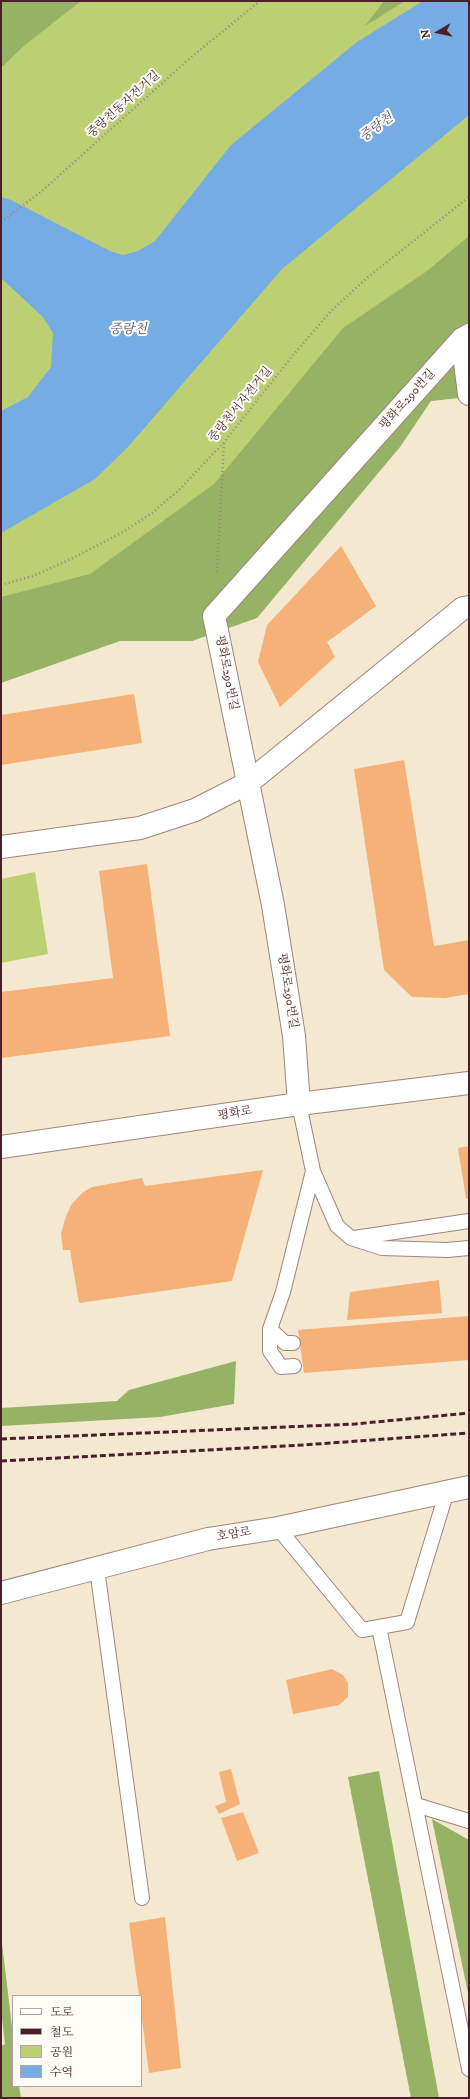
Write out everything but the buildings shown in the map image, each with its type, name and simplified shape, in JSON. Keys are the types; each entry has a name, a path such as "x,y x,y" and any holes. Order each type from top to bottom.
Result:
{"street":[{"path":"466,337 469,394"},
{"name":"평화로290번길","path":"299,1104 294,1036 273,904 214,616 466,337"},
{"path":"1,847 140,828 195,810 248,783 463,608 469,607"},
{"name":"평화로","path":"1,1147 299,1104 469,1083"},
{"name":"호암로","path":"1,1593 98,1569 208,1539 278,1528 469,1487"},
{"path":"447,1491 469,1504"}],"lane":[{"path":"299,1104 313,1171 337,1226 351,1238 382,1248 447,1250 469,1248"},
{"path":"294,1366 281,1367 270,1351 270,1329 283,1292 313,1171"},
{"path":"351,1238 469,1221"},
{"path":"270,1329 285,1344 293,1343"},
{"path":"278,1528 362,1630 407,1622 447,1491"},
{"path":"98,1569 142,1898"},
{"path":"378,1627 416,1805 469,2069"},
{"path":"416,1805 469,1821"}],"path":[{"name":"중랑천동자전거길","path":"1,222 42,191 189,59 260,1"},
{"name":"중랑천서자전거길","path":"1,585 33,576 71,559 140,521 179,490 224,442 294,354 331,312 368,277 469,198"},
{"path":"217,577 224,442"}],"green space":[{"path":"1,1 81,1 25,45 1,68"},
{"path":"68,1 469,1 469,299 1,658 1,55"},
{"path":"384,1 405,1 365,26"},
{"path":"469,236 469,397 431,401 400,447 257,618 192,641 120,641 1,683 1,597 90,574 214,484 343,328 427,271"},
{"path":"35,872 48,954 1,963 1,879"},
{"path":"236,1361 234,1404 160,1417 1,1426 1,1408 117,1401 129,1390"},
{"path":"379,1771 439,2098 411,2098 348,1777"},
{"path":"432,1819 469,1840 469,1998"},
{"path":"1,1935 12,2027 12,2087 19,2087 21,2098 1,2098 1,2046 5,2044 1,2010"}],"water":[{"name":"중랑천","path":"423,1 469,1 469,115 282,269 127,448 95,479 1,533 1,411 28,397 51,367 53,333 43,317 1,278 1,197 11,200 110,251 123,255 138,251 155,241 231,145 357,42"}],"railway":[{"path":"1,1439 355,1424 469,1413"},
{"path":"1,1461 303,1445 469,1433"}]}
